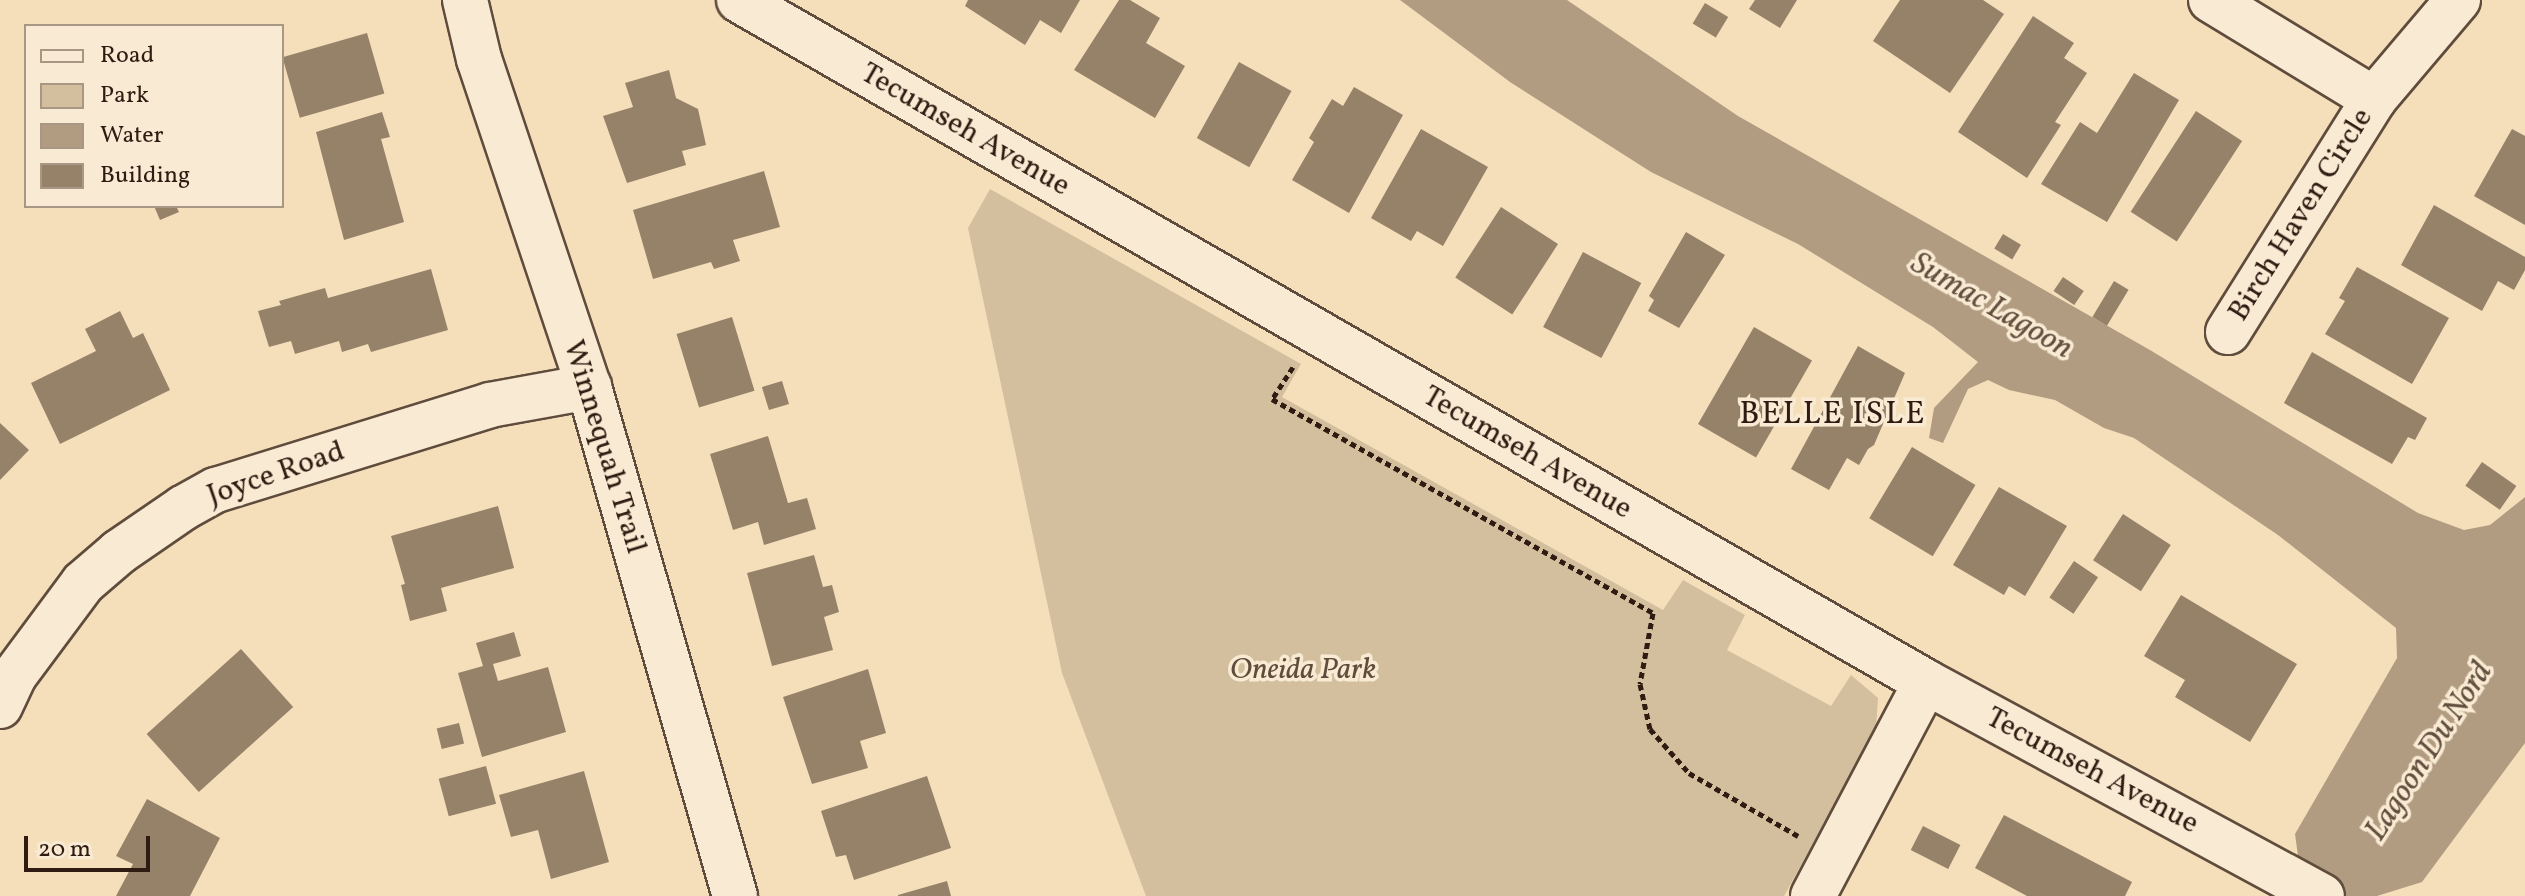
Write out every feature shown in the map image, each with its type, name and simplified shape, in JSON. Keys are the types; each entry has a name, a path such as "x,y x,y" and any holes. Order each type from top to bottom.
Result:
{"street":[{"name":"Winnequah Trail","path":"465,0 479,59 589,387 735,896"},
{"name":"Tecumseh Avenue","path":"739,0 1926,682 2322,896"},
{"name":"Birch Haven Circle","path":"2211,0 2374,99"},
{"name":"Birch Haven Circle","path":"2228,332 2374,99 2458,0"},
{"name":"Joyce Road","path":"0,706 14,676 83,583 119,552 183,508 216,490 490,405 589,387"},
{"path":"1813,896 1926,682"}],"path":[{"path":"1294,366 1272,399 1653,613 1640,684 1650,729 1665,750 1689,773 1834,856"}],"green space":[{"name":"Oneida Park","path":"990,189 1301,364 1282,397 1663,610 1683,580 1745,615 1727,650 1831,706 1851,675 1878,698 1876,729 1784,896 1146,896 1062,673 968,228"}],"water":[{"path":"1400,0 1567,0 1738,116 2150,350 2418,513 2464,530 2490,525 2525,497 2525,743 2422,882 2377,896 2269,896 2298,856 2295,834 2397,658 2396,628 2278,535 2134,438 2104,428 2055,400 2009,390 1988,380 1968,389 1943,443 1929,438 1934,408 1978,362 1933,327 1798,244 1651,172 1510,82"}],"building":[{"path":"968,0 1080,0 1061,33 1040,20 1025,45 965,6"},
{"path":"1119,0 1130,0 1160,18 1146,43 1185,66 1155,118 1074,70"},
{"path":"1755,0 1797,0 1780,28 1749,9"},
{"path":"1900,0 1983,0 2004,14 1950,93 1873,41"},
{"path":"1705,3 1728,17 1716,37 1693,24"},
{"path":"2033,16 2074,43 2064,58 2087,73 2055,122 2061,125 2027,178 1958,132"},
{"path":"367,33 384,94 300,118 284,57"},
{"path":"1239,62 1291,91 1249,167 1197,138"},
{"path":"669,70 676,98 698,109 706,145 682,151 686,165 627,183 603,116 633,107 625,83"},
{"path":"2134,73 2179,100 2107,222 2041,184 2080,122 2097,133"},
{"path":"1354,87 1403,115 1349,213 1292,180 1314,142 1309,138 1332,99 1343,106"},
{"path":"2196,111 2242,141 2177,242 2131,212"},
{"path":"382,112 390,137 381,139 404,222 344,240 316,132"},
{"path":"1421,129 1488,167 1443,246 1417,231 1411,241 1371,218"},
{"path":"2512,129 2525,136 2525,225 2474,196"},
{"path":"764,171 780,227 733,240 740,261 714,269 711,262 653,279 633,210"},
{"path":"2434,205 2525,257 2525,270 2514,290 2498,281 2482,311 2401,265"},
{"path":"1501,207 1558,244 1512,314 1455,277"},
{"path":"155,208 177,208 179,212 160,220"},
{"path":"1686,232 1725,255 1679,328 1648,311 1654,300 1649,296"},
{"path":"2003,234 2021,245 2012,259 1994,249"},
{"path":"1583,252 1641,283 1601,358 1543,327"},
{"path":"2357,267 2449,318 2412,384 2325,334 2345,301 2339,298"},
{"path":"431,269 448,330 371,352 368,344 342,352 339,341 295,354 291,341 269,347 258,311 281,305 279,301 325,288 328,298"},
{"path":"2063,277 2084,291 2074,305 2053,291"},
{"path":"2114,281 2129,290 2107,326 2092,317"},
{"path":"120,311 133,338 143,333 170,390 60,444 31,383 96,351 85,329"},
{"path":"732,317 755,391 699,408 677,334"},
{"path":"1754,327 1812,360 1756,457 1698,424"},
{"path":"1858,346 1905,373 1874,445 1859,465 1847,458 1829,490 1791,469"},
{"path":"2312,352 2427,418 2415,440 2408,437 2392,464 2284,403"},
{"path":"782,381 789,404 769,410 762,387"},
{"path":"0,423 29,450 0,480"},
{"path":"768,436 788,503 807,498 816,529 764,545 758,522 733,530 710,454"},
{"path":"1912,447 1975,485 1933,556 1869,518"},
{"path":"2482,462 2516,486 2500,510 2465,486"},
{"path":"1999,487 2067,526 2025,596 2009,586 2004,595 1953,565"},
{"path":"498,506 514,568 441,588 447,611 410,621 401,585 405,584 391,536"},
{"path":"2123,514 2171,545 2141,591 2093,560"},
{"path":"814,555 823,587 832,585 839,612 824,617 833,650 772,666 747,573"},
{"path":"2074,561 2098,577 2073,614 2049,597"},
{"path":"2181,595 2297,664 2250,742 2175,697 2185,680 2144,656"},
{"path":"514,632 521,656 493,664 498,681 548,667 566,732 482,757 458,673 483,666 476,643"},
{"path":"241,649 293,707 199,792 147,734"},
{"path":"868,669 886,733 860,741 868,768 812,784 783,697"},
{"path":"459,723 464,743 442,749 437,729"},
{"path":"486,766 496,804 449,816 439,779"},
{"path":"584,771 609,862 551,879 538,830 511,837 499,795"},
{"path":"927,776 951,848 854,880 846,855 836,857 821,811"},
{"path":"147,799 220,838 190,896 116,896 133,864 116,856"},
{"path":"2004,815 2132,882 2125,896 2027,896 1975,868"},
{"path":"1923,826 1960,845 1948,869 1911,850"},
{"path":"947,881 951,896 898,896 898,895"}],"district":[{"name":"BELLE ISLE","path":"1833,415"}],"water label":[{"name":"Sumac Lagoon","path":"1991,307"},
{"name":"Lagoon Du Nord","path":"2430,752"}]}
